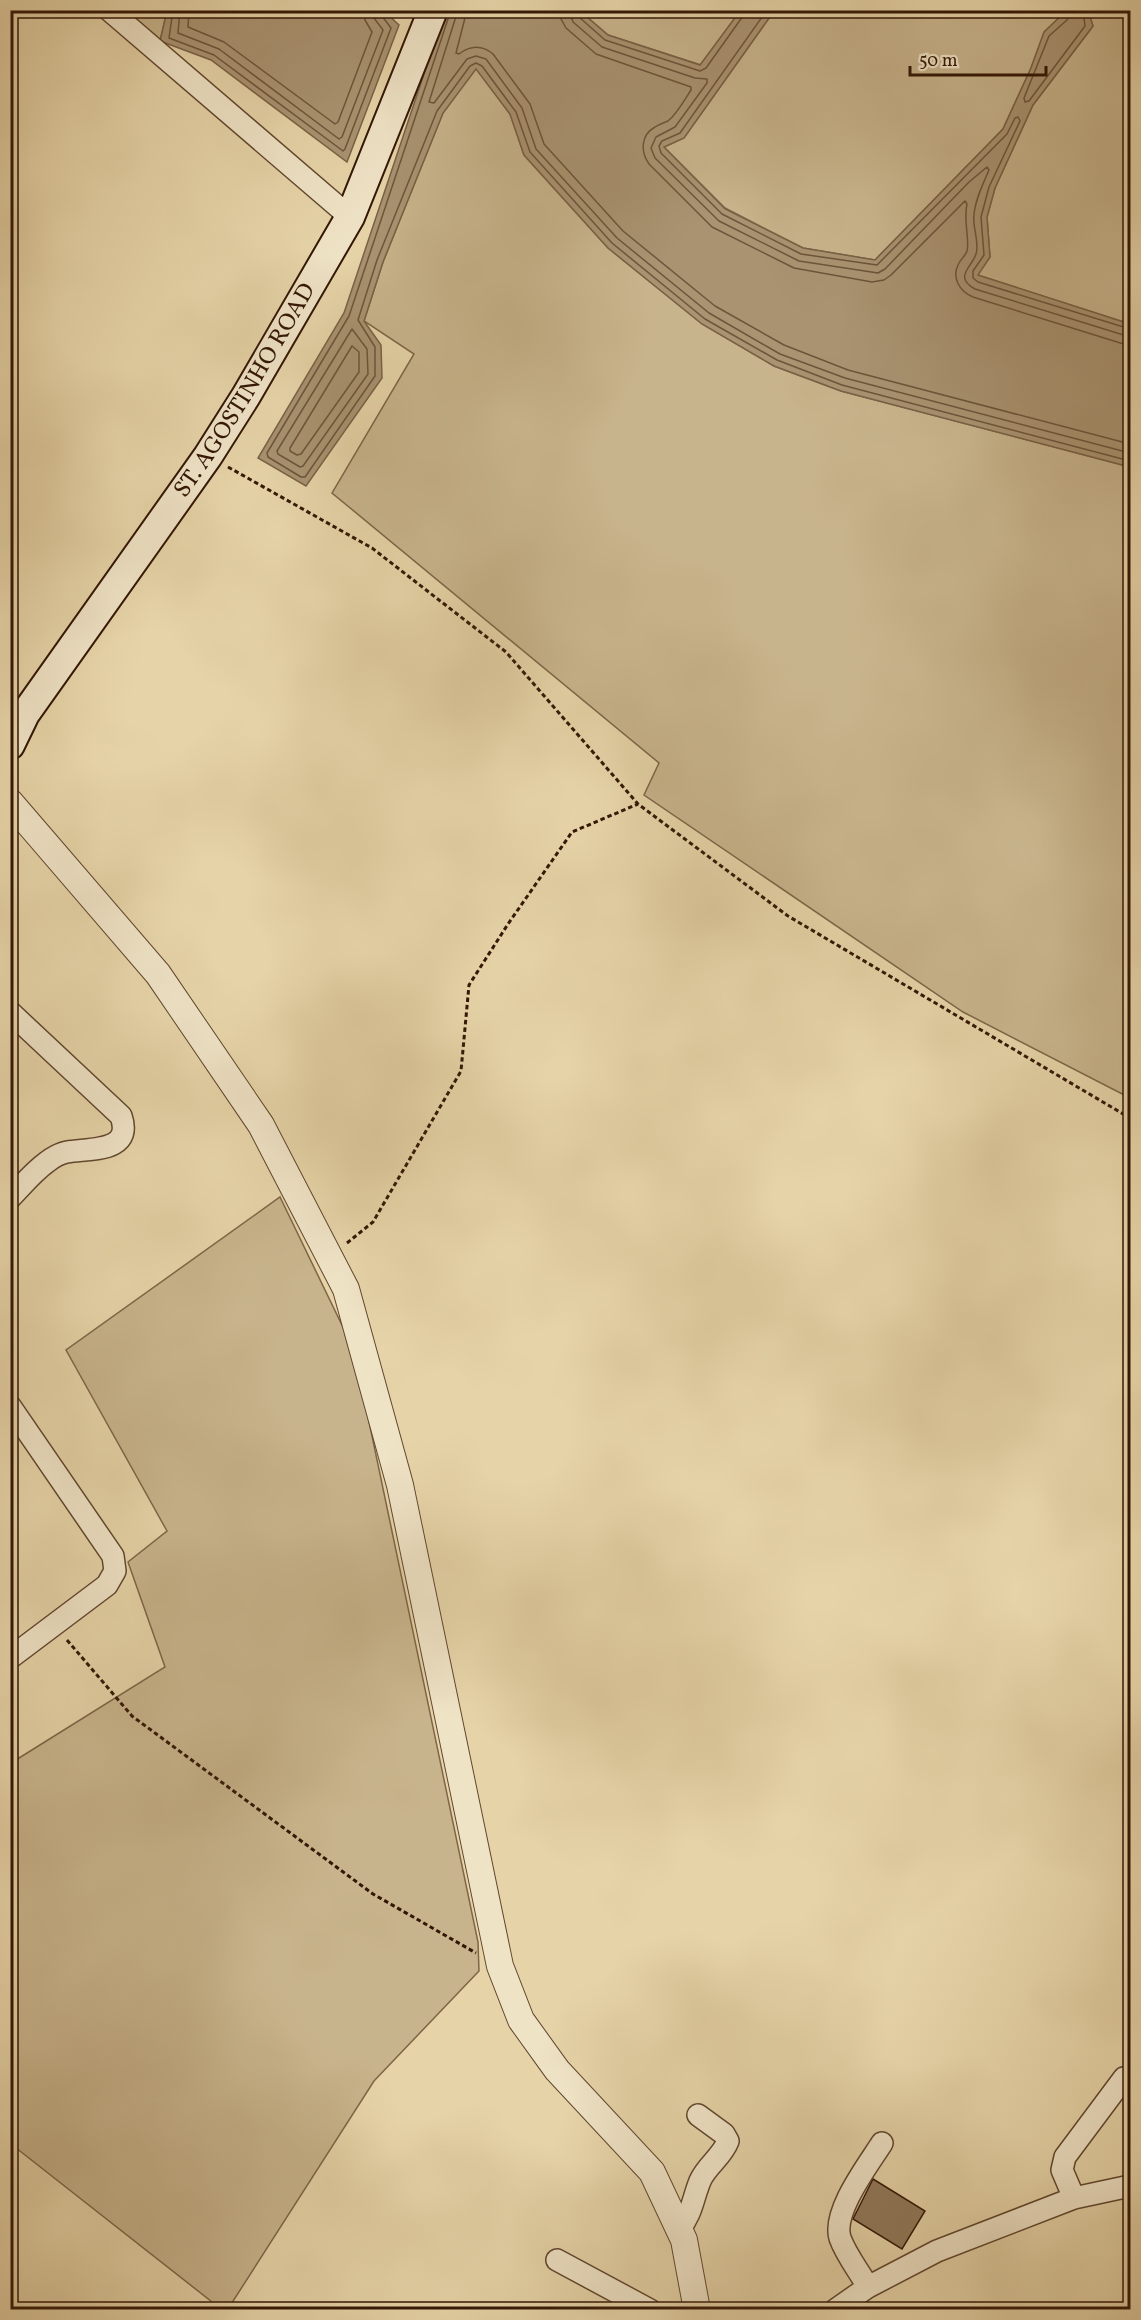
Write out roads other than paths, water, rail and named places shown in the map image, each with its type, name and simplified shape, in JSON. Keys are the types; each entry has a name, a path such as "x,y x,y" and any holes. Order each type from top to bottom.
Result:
{"main road":[{"name":"ST. AGOSTINHO ROAD","path":"10,745 25,714 208,456 246,396 350,217 433,10"}],"street":[{"path":"109,10 350,217"},
{"path":"10,802 158,974 261,1125 346,1289 400,1485 500,1966 521,2020 557,2070 652,2172 684,2240 697,2310"},
{"path":"10,1012 121,1116 124,1126 121,1136 114,1144 90,1151 66,1152 47,1162 10,1198"},
{"path":"10,1406 113,1556 115,1571 107,1585 10,1658"},
{"path":"1074,2198 1062,2170 1065,2157 1124,2078"},
{"path":"679,2230 689,2216 701,2179 725,2150 728,2141 724,2134 698,2115"},
{"path":"868,2287 840,2238 838,2222 843,2208 882,2143"},
{"path":"835,2310 868,2287 937,2252 1074,2198 1131,2186"},
{"path":"557,2260 650,2310"}],"water":[{"path":"167,11 384,11 399,25 347,162 211,60 160,41"},
{"path":"445,11 580,11 608,35 700,65 740,11 774,11 684,138 664,147 725,209 803,248 875,260 1003,129 1031,68 1044,32 1066,11 1088,11 1093,26 1033,105 995,188 987,217 990,257 978,275 1130,324 1130,467 841,391 774,366 702,324 608,248 524,155 510,114 476,69 443,113 383,262 364,321 381,345 382,378 306,486 258,458 344,313"}]}
